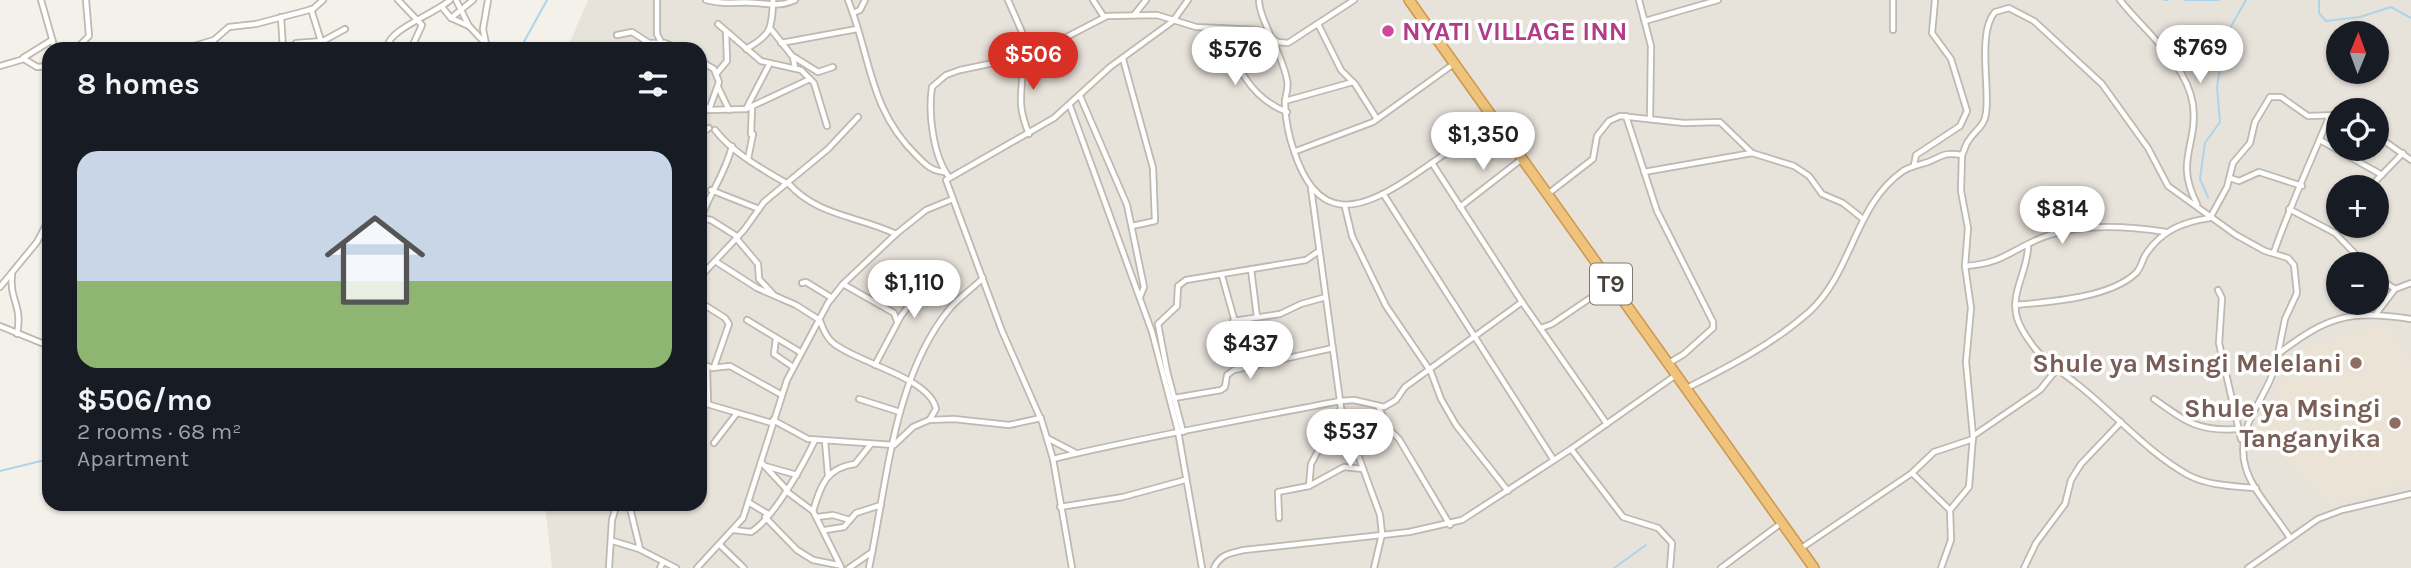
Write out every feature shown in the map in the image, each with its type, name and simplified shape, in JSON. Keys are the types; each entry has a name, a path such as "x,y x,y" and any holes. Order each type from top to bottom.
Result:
{"highway":[{"name":"T9","path":"1409,0 1549,193 1780,524 1814,568"}],"street":[{"path":"41,0 52,40 49,42"},
{"path":"83,42 89,36 86,0"},
{"path":"207,42 214,40 229,27 311,9 323,0"},
{"path":"398,0 422,27 414,42"},
{"path":"389,42 392,35 450,0"},
{"path":"456,0 469,26 484,42"},
{"path":"451,18 473,0"},
{"path":"485,42 483,29 488,0"},
{"path":"657,0 657,34 661,42"},
{"path":"706,0 723,5 794,0"},
{"path":"848,0 869,75 889,124 929,167 947,174 1028,134 1070,106 1098,78 1173,20 1188,0"},
{"path":"853,13 860,10 865,0"},
{"path":"1008,0 1032,55"},
{"path":"1134,15 1146,0"},
{"path":"1259,0 1259,9 1274,39 1287,78 1287,112 1296,151 1311,187 1341,408 1380,515 1382,534 1374,568"},
{"path":"1072,568 1053,460 1041,418 1014,359 947,183 947,174 939,162 932,87 946,75 960,70 1032,55 1104,17 1157,15 1196,27 1258,30 1288,43 1354,0"},
{"path":"1639,0 1651,46 1650,118"},
{"path":"1645,22 1718,0"},
{"path":"1893,0 1893,30"},
{"path":"1914,165 1916,155 1960,126 1967,111 1951,59 1932,33 1932,9 1935,0"},
{"path":"2120,0 2169,56 2190,95 2193,129 2186,179 2197,205"},
{"path":"1096,1 1104,17"},
{"path":"746,49 765,39 770,27 773,3"},
{"path":"442,7 451,18 469,26"},
{"path":"1941,568 1951,540 1950,510 1969,488 1973,437 1966,343 1971,308 1965,266 1968,228 1961,191 1962,155 1969,139 1981,128 1986,116 1984,75 1988,25 1995,12 2009,8 2035,21 2087,67 2142,140 2168,186 2197,205 2210,218 2256,246 2288,258 2294,265 2297,293 2285,319 2274,378 2241,439"},
{"path":"311,9 321,42 345,29"},
{"path":"281,17 283,42"},
{"path":"718,24 761,61 794,68 810,79 827,126"},
{"path":"1318,24 1341,70 1353,82 1377,119"},
{"path":"770,27 793,57 818,72 833,67"},
{"path":"1223,28 1237,69 1253,90 1269,104 1287,112"},
{"path":"781,43 857,29"},
{"path":"617,35 632,32 647,42"},
{"path":"726,32 727,61 717,73 718,86 729,110"},
{"path":"0,66 23,59 42,47"},
{"path":"1022,56 1024,80 1019,91 1019,106 1028,134"},
{"path":"793,57 794,68"},
{"path":"1123,58 1156,183 1155,221 1132,226"},
{"path":"23,59 37,68 42,67"},
{"path":"1296,151 1357,130 1377,119 1455,62"},
{"path":"746,109 770,64"},
{"path":"707,66 717,73"},
{"path":"718,86 708,110 746,109 810,79"},
{"path":"1285,101 1353,82"},
{"path":"1080,96 1121,189 1132,226 1144,287 1139,298"},
{"path":"2210,218 2230,178 2234,163 2250,143 2260,109 2270,97 2281,97 2308,116 2326,117"},
{"path":"748,159 752,134 752,106"},
{"path":"1070,106 1152,332 1181,432"},
{"path":"1549,193 1593,159 1597,136 1609,121 1626,116 1684,123 1720,122 1752,153 1794,166 1809,176 1822,194 1843,204 1863,219"},
{"path":"1626,116 1657,211 1713,321 1713,328 1684,354 1669,363"},
{"path":"709,268 759,209 828,149 858,117"},
{"path":"1311,187 1327,200 1345,207 1384,195 1493,118"},
{"path":"2274,252 2289,209 2326,125"},
{"path":"707,131 712,129 748,159 822,209 867,220 896,234"},
{"path":"2320,140 2382,175 2403,153"},
{"path":"2389,144 2411,160"},
{"path":"707,201 725,169 732,146"},
{"path":"1644,172 1752,153"},
{"path":"1686,388 1757,350 1810,311 1844,265 1863,219 1892,181 1914,165 1929,162 1940,154 1962,155"},
{"path":"1460,207 1523,158"},
{"path":"1432,163 1522,302 1607,424"},
{"path":"2230,178 2239,181 2259,172 2301,186"},
{"path":"711,190 759,209"},
{"path":"1384,195 1553,459"},
{"path":"697,568 743,518 762,463 772,421 793,366 818,318 842,284 896,234 926,210 953,199"},
{"path":"1345,207 1352,236 1377,289 1431,372 1437,392 1451,417 1508,491"},
{"path":"2289,209 2326,228"},
{"path":"2015,305 2098,292 2125,280 2138,271 2145,255 2166,232 2178,224 2210,218"},
{"path":"707,219 737,238 758,264 760,279 775,296"},
{"path":"1965,266 1990,263 2028,246 2041,237 2088,229 2146,228 2166,232"},
{"path":"0,287 42,232"},
{"path":"2340,238 2353,252"},
{"path":"2028,246 2028,258 2018,281 2015,305 2022,328 2056,370 2163,458 2190,476 2214,484 2256,488"},
{"path":"1202,568 1185,480 1181,432 1158,324 1177,306 1180,283 1306,260 1320,250"},
{"path":"715,261 818,318 833,343 911,381 936,405 936,413 929,420"},
{"path":"875,365 897,322 937,268"},
{"path":"1251,269 1257,317"},
{"path":"12,273 11,290 21,316 17,334"},
{"path":"1222,275 1248,368"},
{"path":"869,568 900,411 911,381 950,308 983,278"},
{"path":"802,283 806,282 832,298"},
{"path":"842,284 894,313 897,322"},
{"path":"1541,328 1552,324 1611,284"},
{"path":"2389,297 2395,289 2411,284"},
{"path":"2389,285 2395,289"},
{"path":"2218,290 2222,298 2219,343 2247,473 2290,538"},
{"path":"1233,321 1280,314 1301,303 1326,297"},
{"path":"1053,460 1340,401 1354,400 1379,408 1396,400 1405,387 1431,372 1522,302"},
{"path":"707,306 725,318 729,324 714,367"},
{"path":"2278,354 2333,319 2367,315"},
{"path":"2383,315 2411,319"},
{"path":"747,320 800,352"},
{"path":"0,326 42,343"},
{"path":"776,337 774,354 793,366"},
{"path":"1174,398 1213,394 1225,387 1230,372 1334,348"},
{"path":"782,395 730,366 707,367 708,404 772,421 815,440 894,445 913,427 929,420 954,419 1009,425 1041,418"},
{"path":"1799,549 1912,473 1934,452 1973,437 2040,390 2056,370"},
{"path":"1214,568 1218,559 1224,555 1244,550 1382,534 1450,524 1469,517 1553,459 1571,450 1677,374"},
{"path":"859,399 900,411"},
{"path":"2154,399 2188,424 2202,429 2239,429"},
{"path":"1309,486 1311,464 1341,408"},
{"path":"1379,408 1389,429 1399,439 1450,524"},
{"path":"714,443 737,413"},
{"path":"2024,568 2036,542 2064,504 2071,481 2081,464 2121,422"},
{"path":"1047,438 1077,453"},
{"path":"734,530 751,532 766,516 797,475 815,440"},
{"path":"825,441 828,475"},
{"path":"813,510 819,488 828,475 840,466 855,464 871,444"},
{"path":"1571,450 1623,517 1663,532 1672,543 1670,568"},
{"path":"762,463 797,475"},
{"path":"762,463 786,491 813,510 825,530 841,568"},
{"path":"1279,518 1278,492 1309,486 1344,467 1364,469"},
{"path":"1912,473 1950,510"},
{"path":"1060,507 1124,497 1185,480"},
{"path":"2248,568 2318,519 2342,510 2411,494"},
{"path":"748,502 766,516 797,550 815,561 836,563 841,568"},
{"path":"825,530 839,529 863,509 881,505"},
{"path":"609,568 615,511"},
{"path":"631,511 640,549"},
{"path":"817,517 832,515 850,520"},
{"path":"1721,568 1780,524"},
{"path":"612,541 640,549 676,568"},
{"path":"720,545 744,568"},
{"path":"849,568 873,552"},
{"path":"810,567 815,561"},
{"path":"660,568 663,562"}],"shaded area":[{"path":"588,0 2411,0 2411,568 552,568 546,511 707,511 707,42 570,42"},
{"path":"2386,324 2411,361 2411,482 2332,504 2255,428 2304,347"}],"waterway":[{"path":"524,42 547,0"},
{"path":"2185,0 2219,0"},
{"path":"2208,197 2200,179 2205,143 2220,122 2217,87 2225,37 2246,0"},
{"path":"2319,0 2319,13 2326,21 2360,17 2391,7 2411,18"},
{"path":"0,471 42,461"},
{"path":"1614,568 1646,545"}],"place":[{"name":"NYATI VILLAGE INN","path":"1388,31"},
{"name":"Shule ya Msingi Melelani","path":"2356,363"},
{"name":"Shule ya Msingi Tanganyika","path":"2395,423"}]}
